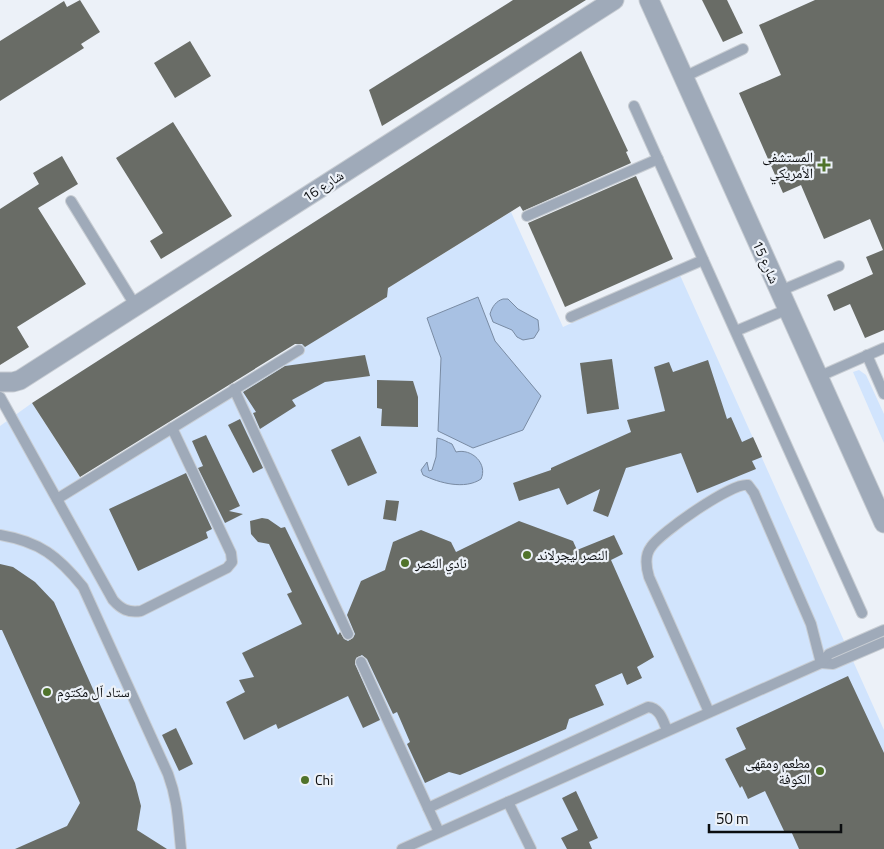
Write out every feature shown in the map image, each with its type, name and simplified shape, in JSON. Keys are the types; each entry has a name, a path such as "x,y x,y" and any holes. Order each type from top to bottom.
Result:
{"street":[{"name":"شارع 16","path":"1,375 31,371 614,0"},
{"name":"شارع 15","path":"649,0 884,523"}],"lane":[{"path":"684,77 742,49"},
{"path":"634,106 862,613"},
{"path":"527,216 658,159"},
{"path":"71,201 135,305"},
{"path":"571,317 704,260"},
{"path":"780,291 839,266"},
{"path":"736,331 788,309"},
{"path":"818,377 884,348"},
{"path":"57,499 299,350"},
{"path":"867,356 884,394"},
{"path":"234,390 348,634"},
{"path":"0,397 113,600 118,606 133,612 141,610 227,568 232,562 231,553 172,428"},
{"path":"709,712 648,577 646,557 650,548 671,528 708,502 738,486 748,485 754,493 811,624 821,663"},
{"path":"0,535 19,538 44,549 66,566 82,587 174,791 182,849"},
{"path":"402,849 821,663 829,654 884,630"},
{"path":"821,663 833,664 884,642"},
{"path":"361,662 440,832"},
{"path":"428,808 648,707 658,711 667,730"},
{"path":"508,802 531,849"}],"shaded area":[{"name":"نادي النصر","path":"511,212 563,327 679,273 884,730 884,849 0,849 0,426 32,403 81,479 307,338 318,339 386,298 388,288"},
{"path":"478,297 495,341 541,396 523,430 473,448 438,431 441,358 427,318"},
{"path":"503,299 508,299 518,309 538,320 539,330 534,338 523,340 517,337 512,330 493,322 490,314 492,309 496,303"},
{"path":"859,370 866,375 884,414 884,443 853,372"},
{"path":"437,438 452,444 456,452 468,452 477,458 483,473 481,479 460,485 444,483 423,475 421,470 427,462 429,471 432,470 436,457"}],"building":[{"path":"80,0 100,32 81,44 84,48 0,101 0,41 64,1 67,7"},
{"path":"513,0 586,0 382,126 369,90"},
{"path":"702,0 727,0 743,33 723,42"},
{"name":"المستشفى الأمريكي","path":"815,0 884,0 884,330 865,338 850,304 834,311 827,295 873,274 866,257 883,250 870,219 824,239 801,185 783,193 739,93 781,75 759,25"},
{"path":"190,41 211,76 175,98 154,63"},
{"path":"581,51 628,151 626,152 631,163 523,211 520,206 388,288 387,297 305,347 302,344 295,344 80,477 32,403"},
{"path":"173,122 232,216 161,259 150,241 163,233 116,158"},
{"path":"62,156 78,184 38,208 86,284 17,327 29,347 0,365 0,209 39,184 33,173"},
{"path":"636,176 673,259 565,307 528,223"},
{"path":"365,355 370,376 325,382 292,400 296,406 260,429 253,413 256,412 243,392 285,366"},
{"path":"612,359 619,409 587,414 580,363"},
{"path":"708,360 727,419 731,417 742,442 753,437 762,457 752,461 756,469 697,493 681,453 626,468 608,517 593,511 600,489 567,505 559,488 519,501 513,483 551,470 551,468 631,432 627,420 665,411 654,367 669,362 673,372"},
{"path":"377,380 413,381 418,397 418,427 381,426 382,409 377,408"},
{"path":"240,419 263,468 253,473 228,425"},
{"path":"206,435 240,506 229,511 243,514 225,523 198,468 203,466 192,441"},
{"path":"360,436 377,473 348,486 331,450"},
{"path":"186,473 212,529 206,532 208,538 138,571 109,509"},
{"path":"386,500 399,501 396,521 383,519"},
{"path":"262,518 268,519 281,528 285,527 338,635 340,632 344,639 348,641 355,634 347,615 361,581 385,570 393,542 421,530 451,542 456,552 519,521 573,541 577,550 614,535 623,554 611,560 654,657 637,667 642,678 627,685 622,673 595,685 604,705 569,719 566,729 460,775 449,772 425,783 407,744 410,742 397,712 393,714 367,659 362,655 356,658 355,664 380,720 363,728 348,696 278,729 276,724 244,740 226,702 245,692 239,680 254,677 242,653 302,624 287,594 292,592 269,544 258,542 251,534 250,521"},
{"name":"ستاد اّل مكتوم","path":"0,564 13,567 35,582 54,602 135,783 141,806 137,830 167,849 15,849 67,826 80,803 2,630 0,630"},
{"name":"مطعم ومقهى الكوفة","path":"848,676 884,753 884,849 799,849 791,831 785,833 765,791 748,799 725,759 746,749 736,728"},
{"path":"176,728 193,764 179,771 162,735"},
{"path":"576,791 598,838 589,842 592,849 567,849 561,838 578,830 562,798"}],"place":[{"name":"المستشفى الأمريكي","path":"824,165"},
{"name":"النصر ليجرلاند","path":"527,555"},
{"name":"نادي النصر","path":"405,563"},
{"name":"ستاد اّل مكتوم","path":"47,692"},
{"name":"مطعم ومقهى الكوفة","path":"820,771"},
{"name":"Chi","path":"305,780"}]}
